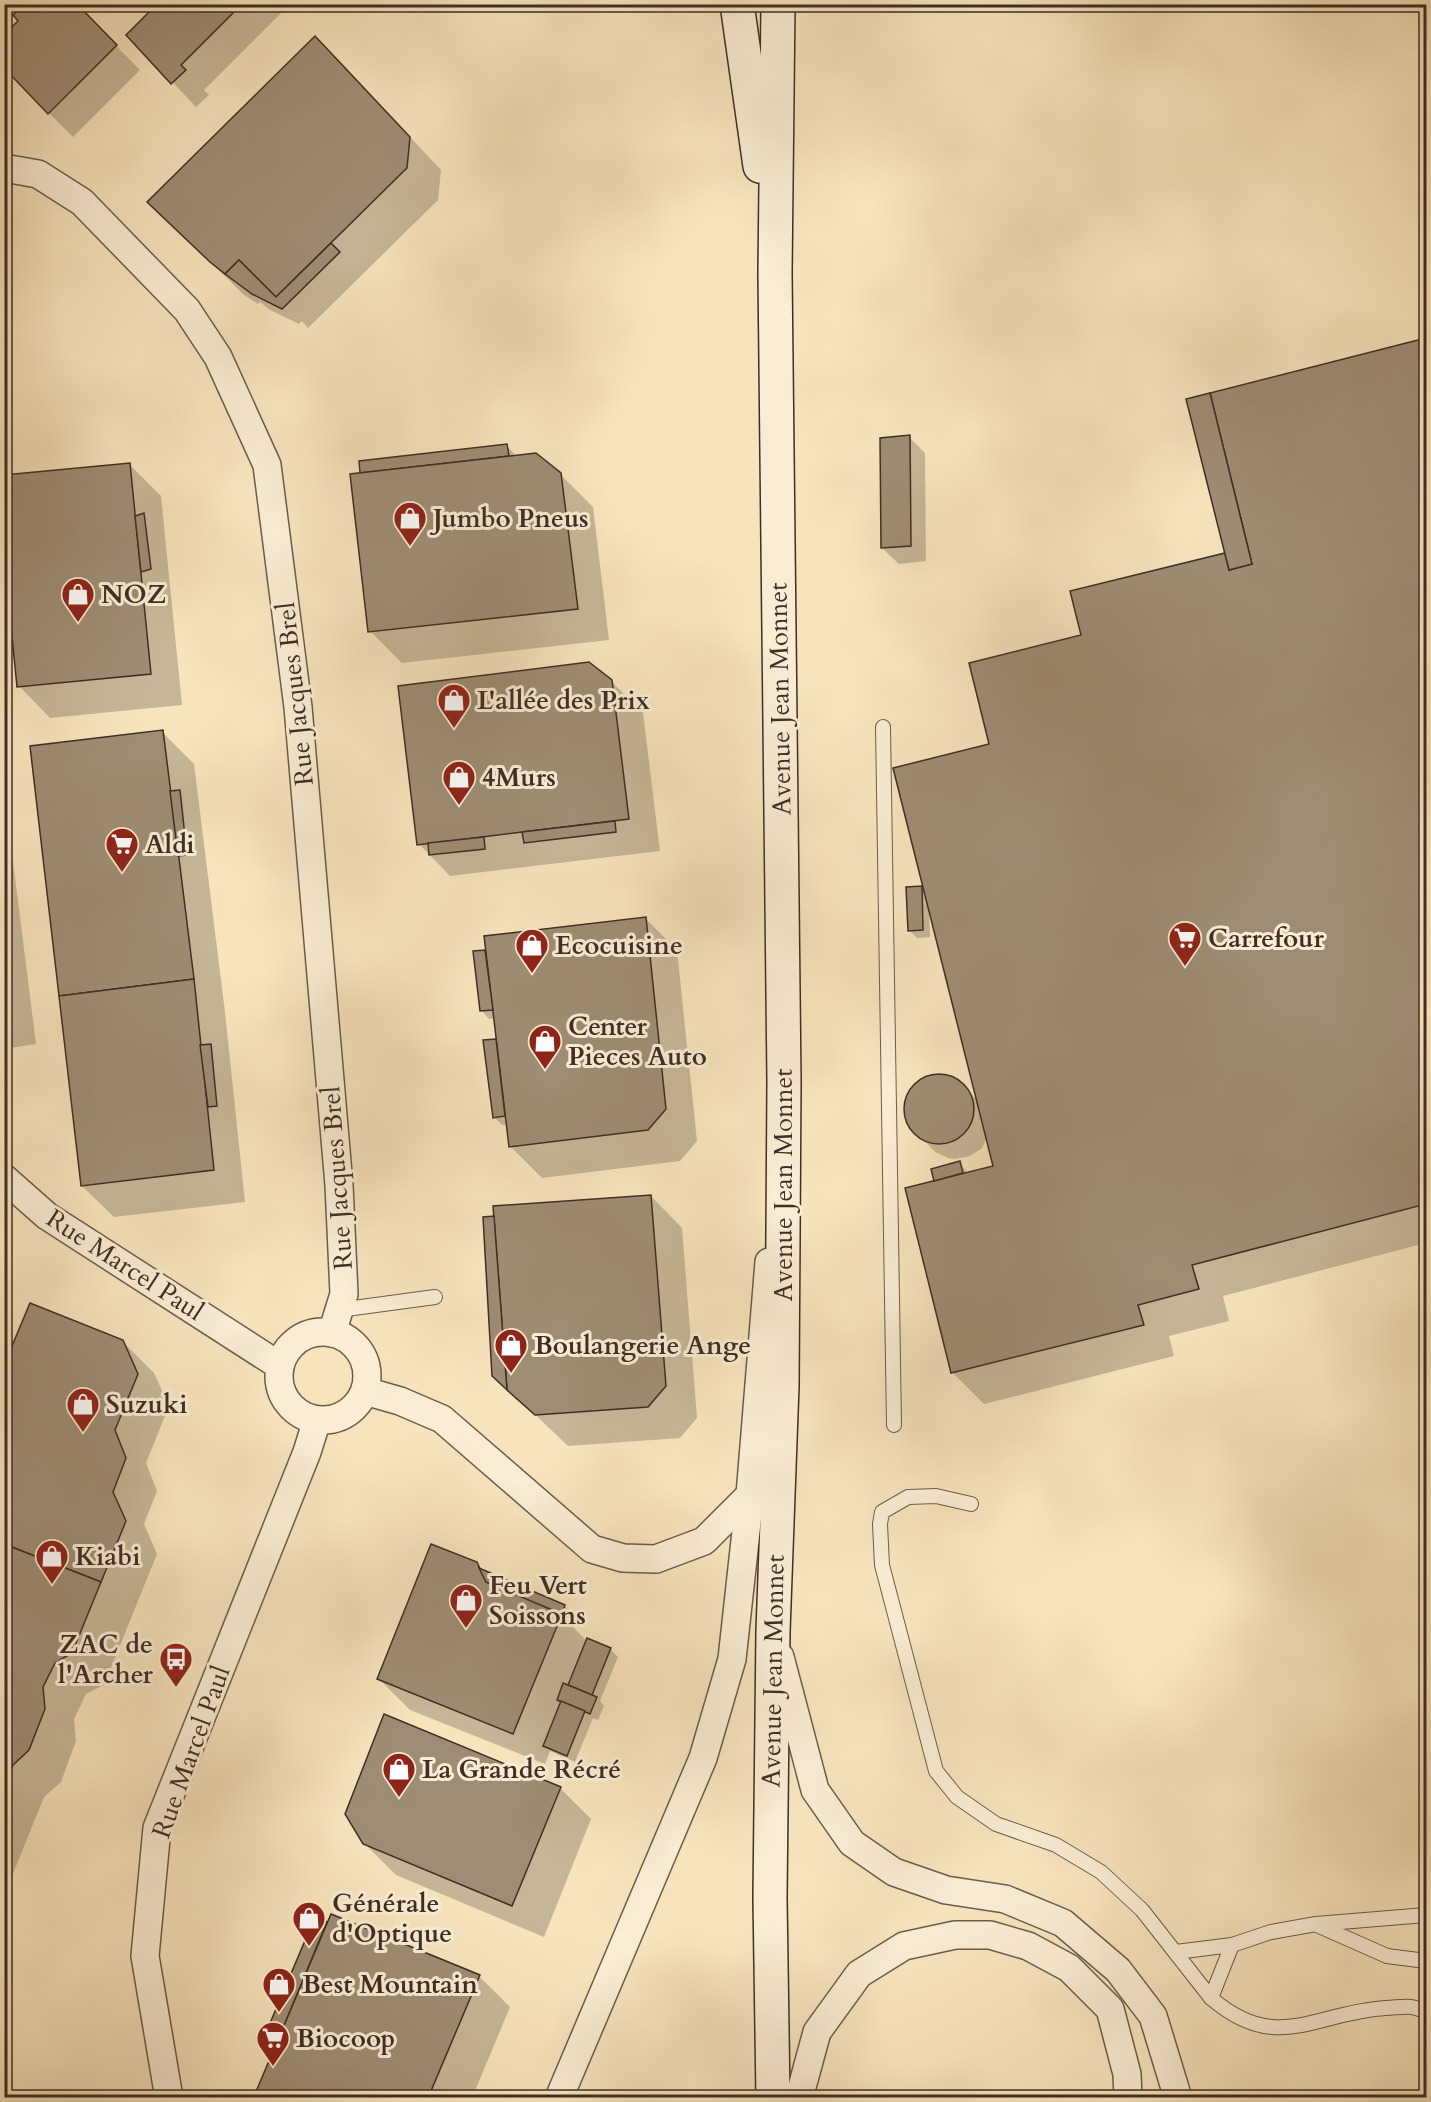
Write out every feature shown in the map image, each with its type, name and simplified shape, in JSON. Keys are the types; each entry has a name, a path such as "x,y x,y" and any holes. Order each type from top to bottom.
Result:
{"main road":[{"name":"Avenue Jean Monnet","path":"737,4 775,273"},
{"name":"Avenue Jean Monnet","path":"773,2097 770,1897 773,1631 782,1386 784,1082 775,273 778,4"}],"street":[{"name":"Rue Jacques Brel","path":"4,168 38,174 82,202 187,310 218,357 267,465 298,707 339,1185 344,1294 336,1322"},
{"path":"559,2097 703,1758 732,1659 750,1495 784,1082"},
{"name":"Rue Marcel Paul","path":"4,1178 47,1216 280,1366"},
{"path":"336,1322 365,1362 367,1376 365,1391 358,1404 346,1414 332,1420 316,1420 300,1414 286,1401 279,1384 280,1366 285,1353 294,1343 336,1322"},
{"path":"365,1391 400,1401 442,1419 592,1549 623,1558 656,1559 704,1540 750,1495"},
{"name":"Rue Marcel Paul","path":"169,2097 146,1956 157,1828 303,1462 316,1420"},
{"path":"773,1631 815,1790 852,1843 894,1872 946,1890 1005,1899 1063,1923 1118,1970 1153,2016 1178,2097"},
{"path":"800,2097 817,2032 859,1974 904,1946 955,1935 990,1935 1028,1946 1069,1968 1110,2009 1127,2074 1128,2097"}],"lane":[{"path":"882,727 894,1425"},
{"path":"336,1322 435,1297"},
{"path":"971,1504 936,1496 908,1497 882,1512 880,1524 882,1565 936,1771 957,1797 996,1824 1056,1845 1101,1872 1142,1910 1210,1998 1223,2009 1244,2020 1277,2029 1314,2024 1369,2009 1414,2006 1426,2012"},
{"path":"1176,1952 1232,1945 1271,1932 1316,1924 1426,1917"},
{"path":"1316,1924 1387,1956 1426,1961"},
{"path":"1210,1998 1232,1945"}],"building":[{"path":"24,4 77,4 117,45 48,114 4,68 4,34 18,21 13,15"},
{"path":"157,4 242,4 181,65 186,70 171,84 126,35"},
{"path":"315,36 410,137 407,168 276,297 239,260 225,274 147,202"},
{"path":"331,243 340,252 282,309 252,294 225,274 239,260 276,297"},
{"name":"Carrefour","path":"1426,338 1426,1204 1192,1265 1199,1289 1138,1305 1144,1325 951,1373 905,1188 993,1166 893,768 989,744 969,663 1081,635 1070,591 1225,553 1229,570 1252,564 1210,393"},
{"path":"1210,393 1252,564 1229,570 1186,399"},
{"path":"910,435 911,546 881,548 880,438"},
{"path":"507,444 509,456 360,473 359,461"},
{"path":"536,453 561,473 578,609 368,632 350,474"},
{"name":"NOZ","path":"130,463 151,674 17,687 4,554 4,475"},
{"path":"144,513 151,569 141,572 135,516"},
{"path":"589,662 612,680 629,819 417,845 398,686"},
{"path":"163,730 194,979 59,996 30,746"},
{"path":"180,790 187,855 178,856 170,791"},
{"path":"615,821 616,832 524,843 522,832"},
{"path":"484,837 485,849 429,855 428,843"},
{"path":"922,886 923,930 908,931 906,887"},
{"path":"646,917 666,1109 648,1130 509,1147 484,936"},
{"path":"485,950 493,1010 480,1011 473,951"},
{"path":"194,979 214,1170 81,1186 59,996"},
{"path":"496,1039 505,1116 493,1118 483,1040"},
{"path":"211,1044 217,1106 208,1107 200,1045"},
{"path":"939,1074 958,1080 968,1090 974,1109 968,1128 958,1138 939,1144 920,1138 910,1128 904,1109 910,1090 920,1080"},
{"path":"960,1161 963,1173 934,1181 931,1169"},
{"path":"651,1195 666,1386 648,1407 535,1415 507,1390 493,1206"},
{"path":"494,1216 507,1390 492,1376 483,1217"},
{"path":"30,1303 123,1340 138,1374 115,1430 126,1458 113,1492 126,1521 101,1582 4,1544 4,1365"},
{"path":"4,1544 101,1582 72,1653 55,1663 43,1687 45,1709 29,1750 13,1765 4,1786"},
{"path":"431,1544 477,1562 486,1582 562,1614 513,1734 377,1679"},
{"path":"479,1568 565,1605 562,1614 486,1582"},
{"path":"587,1638 611,1648 592,1695 568,1685"},
{"path":"563,1683 597,1697 590,1714 557,1700"},
{"path":"561,1701 585,1711 567,1756 543,1746"},
{"path":"384,1714 561,1787 512,1906 363,1844 345,1814"},
{"path":"331,1914 480,1975 428,2098 257,2098 255,2094"},
{"path":"315,1917 327,1922 275,2047 262,2042"}],"place":[{"name":"Jumbo Pneus","path":"410,547"},
{"name":"NOZ","path":"78,623"},
{"name":"L'allée des Prix","path":"454,729"},
{"name":"4Murs","path":"459,806"},
{"name":"Aldi","path":"122,873"},
{"name":"Carrefour","path":"1185,967"},
{"name":"Ecocuisine","path":"532,974"},
{"name":"Center Pieces Auto","path":"545,1070"},
{"name":"Boulangerie Ange","path":"511,1374"},
{"name":"Suzuki","path":"83,1433"},
{"name":"Kiabi","path":"52,1585"},
{"name":"Feu Vert Soissons","path":"466,1629"},
{"name":"ZAC de l'Archer","path":"176,1688"},
{"name":"La Grande Récré","path":"399,1798"},
{"name":"Générale d'Optique","path":"309,1947"},
{"name":"Best Mountain","path":"279,2013"},
{"name":"Biocoop","path":"273,2067"}]}
